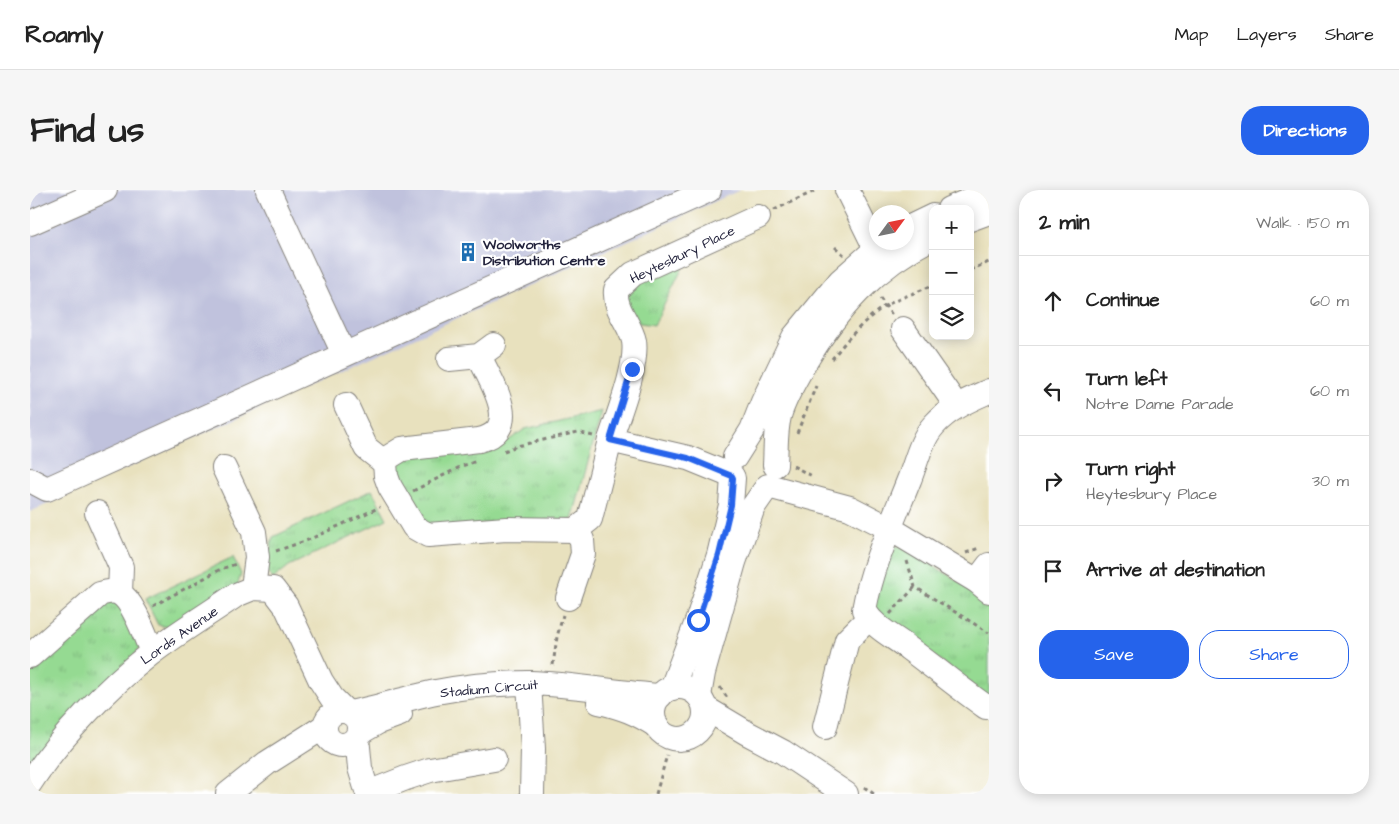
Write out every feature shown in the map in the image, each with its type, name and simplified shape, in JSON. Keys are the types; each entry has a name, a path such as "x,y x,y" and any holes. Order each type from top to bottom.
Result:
{"street":[{"path":"30,223 105,190"},
{"path":"268,190 344,354"},
{"path":"30,480 47,489 709,190"},
{"path":"847,190 883,252"},
{"path":"954,205 973,190"},
{"path":"958,205 989,192"},
{"path":"974,218 989,212"},
{"name":"Heytesbury Place","path":"610,440 632,369 635,353 634,340 619,310 616,290 634,274 758,217"},
{"path":"914,225 929,218"},
{"path":"819,792 736,740 704,732 688,737 676,738 668,736 657,726 654,710 666,692 698,620 719,555 731,505 734,467 794,337 840,281 883,252 929,238"},
{"path":"694,734 703,722 703,673 734,562 753,508 772,476 779,415 794,382 822,334 883,252"},
{"path":"903,329 956,405"},
{"path":"450,359 486,350 503,414 502,423 496,444 479,440 402,449 389,457 385,463 386,476 414,527 428,535 506,529 576,530 590,519 610,440 734,467"},
{"path":"989,391 956,405 932,426 923,443 894,531 870,580 864,610 873,622 986,707 989,706"},
{"path":"346,405 366,448 385,463"},
{"path":"747,448 762,449 772,458 772,476 762,490 748,491 736,484 734,467 747,448"},
{"path":"224,468 254,532 256,557 253,588 273,589 286,606 321,681 324,704 343,728 360,768 368,794 430,770 494,759"},
{"path":"772,476 821,499 850,508 985,579"},
{"path":"97,513 121,567 120,593"},
{"path":"568,598 583,554 582,540 576,530"},
{"name":"Lords Avenue","path":"32,778 96,702 152,652 236,595 253,588"},
{"path":"30,656 100,594 110,592 120,593 128,601 152,652"},
{"path":"825,727 847,640 873,622"},
{"name":"Stadium Circuit","path":"530,699 555,685 666,692"},
{"name":"Stadium Circuit","path":"228,794 267,763 343,728 437,692 484,686 530,699 587,699 620,706 657,726"},
{"path":"666,692 686,688 702,702 746,733 790,756 846,794"},
{"path":"518,775 516,725 530,699"},
{"path":"530,699 533,749 532,794"},
{"name":"Stadium Circuit","path":"246,794 290,763 313,752 343,728"}],"path":[{"path":"758,217 817,190"},
{"path":"974,268 989,262"},
{"path":"922,290 929,287"},
{"path":"496,444 517,446 578,432 610,440"},
{"path":"136,616 220,569 308,540 398,499 462,466 480,460"},
{"path":"894,531 915,587 989,633"},
{"path":"873,622 915,587"},
{"path":"555,685 553,666 557,637 568,598"},
{"path":"656,794 667,755"}],"shaded area":[{"path":"30,190 740,190 30,512"}],"green space":[{"path":"688,257 654,325 634,322 623,302 626,287"},
{"path":"602,411 572,520 427,527 415,516 394,466 396,455 478,451 509,440 525,429"},
{"path":"372,490 387,519 289,566 273,579 265,569 273,537"},
{"path":"894,546 904,547 961,583 989,605 989,698 871,609"},
{"path":"233,557 241,574 237,587 172,628 158,625 145,599"},
{"path":"100,602 121,603 140,649 30,764 30,669"}],"place":[{"name":"Woolworths Distribution Centre","path":"468,252"}],"route":[{"path":"632,369 610,440 688,458 715,468 733,478 731,505 719,555 698,620"}]}
